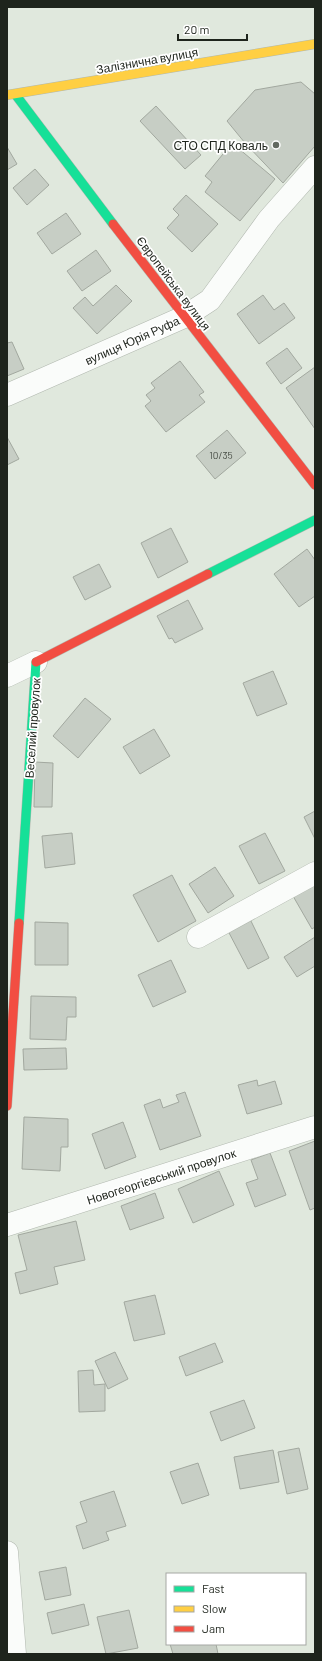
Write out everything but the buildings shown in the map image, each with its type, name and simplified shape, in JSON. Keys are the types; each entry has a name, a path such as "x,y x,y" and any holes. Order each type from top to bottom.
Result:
{"street":[{"name":"Залізнична вулиця","path":"11,94 315,44"},
{"name":"Європейська вулиця","path":"11,94 315,485"},
{"name":"вулиця Юрія Руфа","path":"7,395 184,317 210,300 269,219 315,167"},
{"name":"Веселий провулок","path":"7,1106 36,662 315,520"},
{"path":"7,676 36,662"},
{"path":"198,937 315,873"},
{"name":"Новогеоргієвський провулок","path":"7,1225 315,1127"},
{"path":"7,1552 15,1654"}],"traffic: fast":[{"path":"15,94 113,224"},
{"path":"208,574 315,520"},
{"path":"19,923 36,662"}],"traffic: slow":[{"path":"7,95 315,44"}],"traffic: jam":[{"path":"113,224 315,485"},
{"path":"36,662 208,574"},
{"path":"7,1106 19,923"}],"place":[{"name":"СТО СПД Коваль","path":"276,145"}]}
